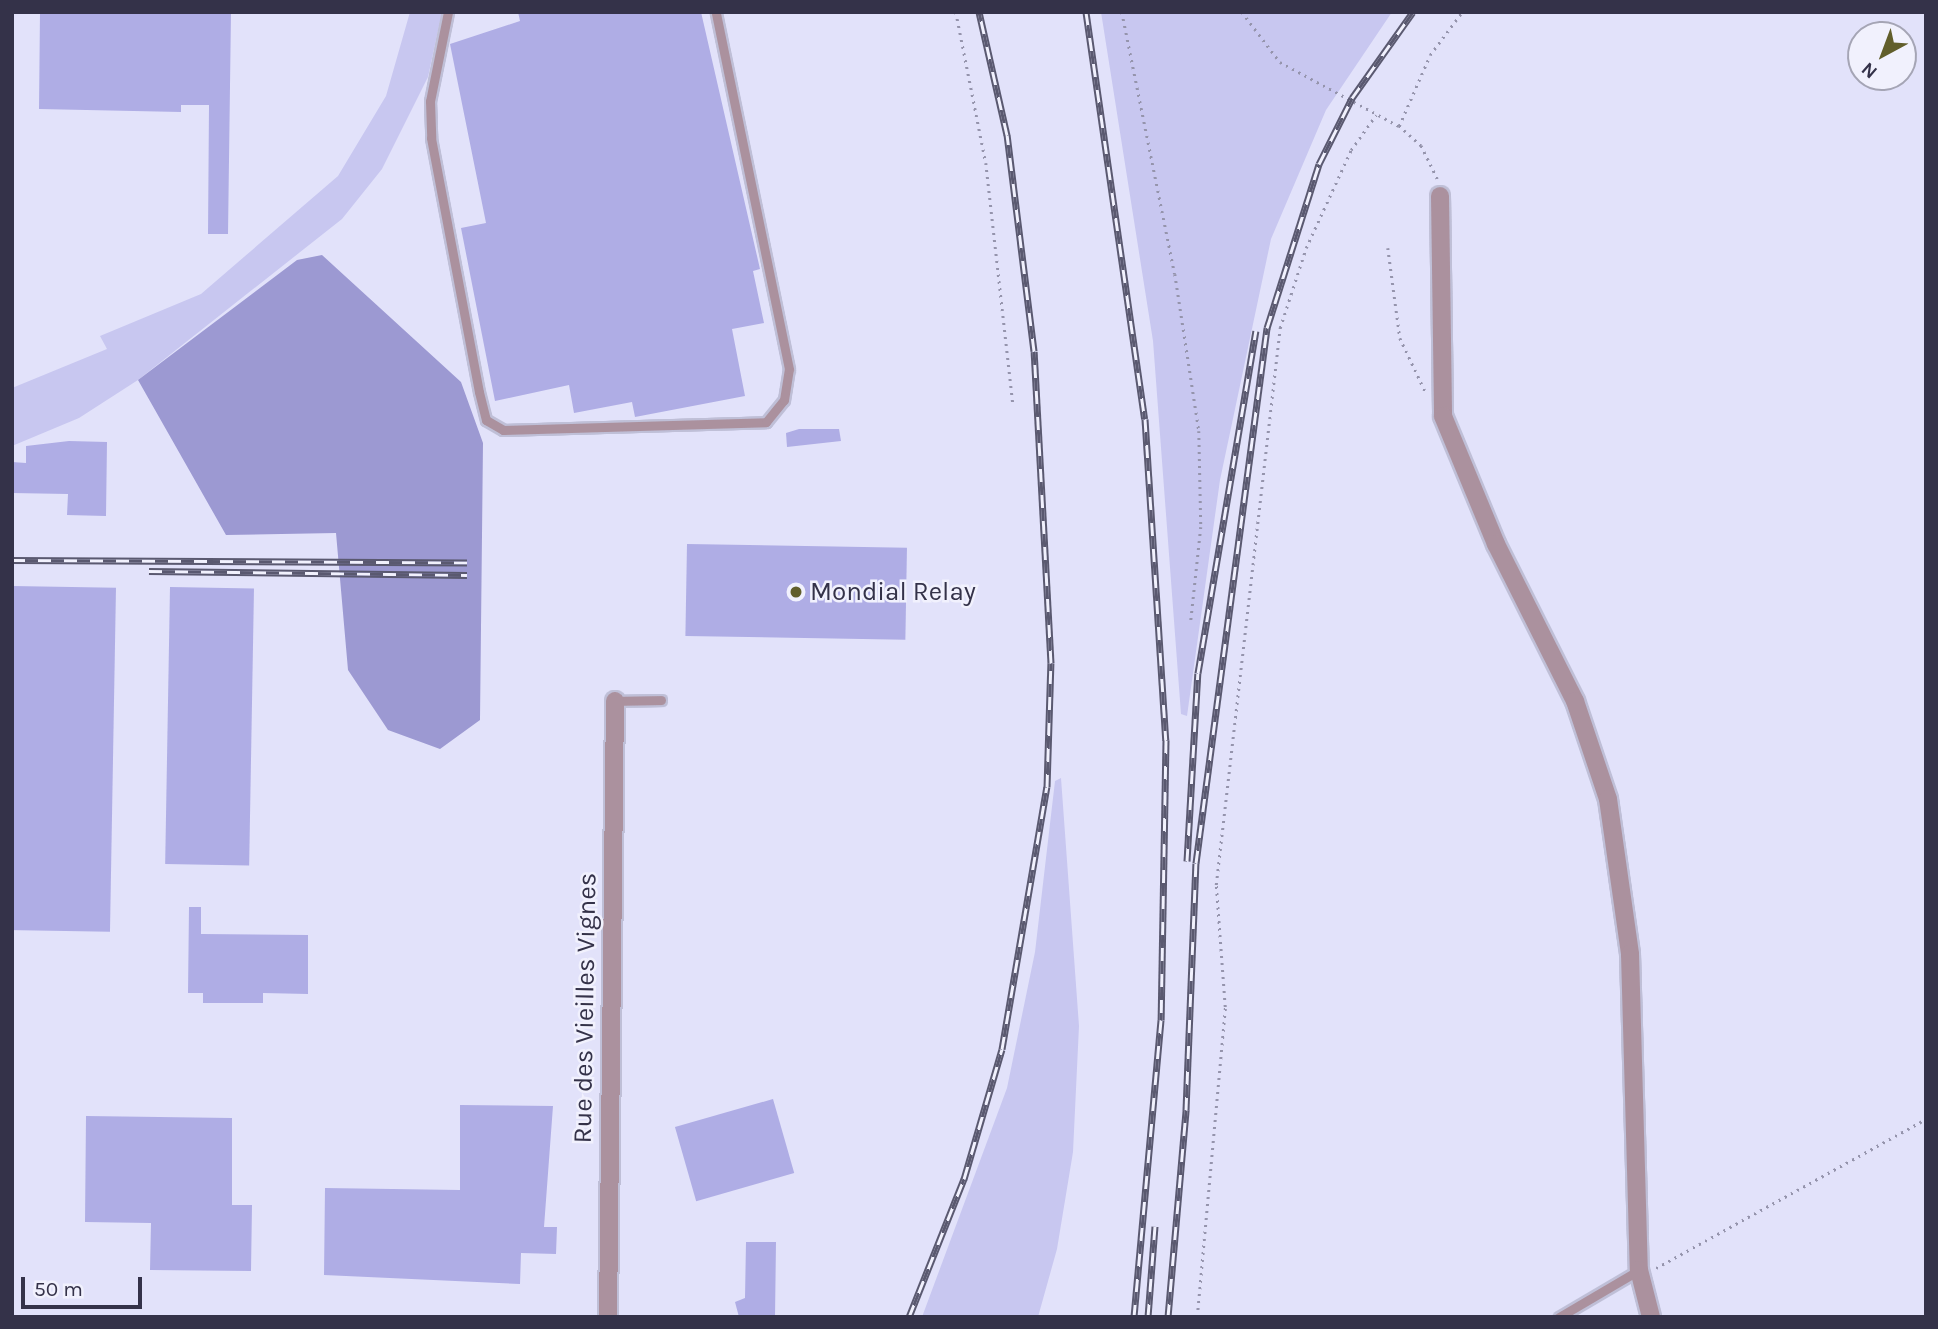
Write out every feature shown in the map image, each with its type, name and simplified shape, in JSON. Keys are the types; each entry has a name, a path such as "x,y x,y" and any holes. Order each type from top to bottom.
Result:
{"street":[{"path":"1440,196 1443,416 1496,544 1575,701 1608,799 1630,954 1639,1270 1651,1317"},
{"name":"Rue des Vieilles Vignes","path":"608,1317 615,701"}],"lane":[{"path":"448,12 430,102 432,138 479,392 486,420 503,430 766,422 785,400 787,355 716,12"},
{"path":"615,701 661,700"},
{"path":"1559,1317 1639,1270"}],"path":[{"path":"956,12 986,163 1013,405"},
{"path":"1122,12 1175,274 1199,430 1201,527 1191,620"},
{"path":"1242,12 1280,62 1399,126 1434,167 1440,196"},
{"path":"1399,126 1417,78 1462,12"},
{"path":"1196,1317 1225,1007 1216,885 1280,328 1306,248 1351,150 1376,115"},
{"path":"1388,248 1400,338 1443,416"},
{"path":"1639,1270 1661,1268 1926,1119"}],"shaded area":[{"path":"410,12 442,12 428,77 382,169 342,219 138,380 79,418 12,446 12,388 107,349 100,336 201,294 338,176 386,96"},
{"path":"1101,12 1392,12 1326,110 1271,239 1220,480 1187,716 1181,714 1153,341"},
{"path":"322,255 461,382 483,443 480,720 440,749 388,730 348,670 336,533 226,535 138,380 297,260"},
{"path":"1061,778 1079,1026 1073,1152 1057,1249 1038,1317 922,1317 1007,1088 1035,952 1055,781"}],"building":[{"path":"40,12 231,12 228,234 208,234 209,105 181,105 181,112 39,109"},
{"path":"518,12 701,12 760,269 753,271 764,323 732,329 745,396 635,417 632,402 574,413 569,385 495,401 461,228 486,223 450,44 520,21"},
{"path":"799,429 839,429 841,441 787,447 786,433"},
{"path":"69,441 107,442 106,516 67,515 68,494 12,493 12,462 26,463 26,446"},
{"name":"Mondial Relay","path":"687,544 907,548 905,640 685,636"},
{"path":"12,586 116,588 110,932 12,930"},
{"path":"170,587 254,588 249,865 165,864"},
{"path":"189,907 201,907 201,934 308,935 308,994 263,993 263,1003 203,1003 203,993 188,993"},
{"path":"773,1099 794,1173 696,1201 675,1127"},
{"path":"460,1105 553,1106 544,1227 557,1227 556,1254 521,1253 520,1284 324,1275 325,1188 460,1190"},
{"path":"86,1116 232,1118 232,1205 252,1205 251,1271 150,1270 151,1223 85,1222"},
{"path":"746,1242 776,1242 775,1317 739,1317 735,1302 745,1298"}],"railway":[{"path":"909,1317 964,1179 1002,1049 1047,787 1051,663 1034,351 1007,135 979,12"},
{"path":"1086,12 1145,419 1166,740 1161,1020 1134,1317"},
{"path":"1168,1317 1186,1110 1196,863 1267,328 1319,164 1352,98 1413,12"},
{"path":"1187,861 1198,673 1256,331"},
{"path":"12,560 467,562"},
{"path":"149,571 467,575"},
{"path":"1148,1317 1155,1226"}],"place":[{"name":"Mondial Relay","path":"796,592"}]}
